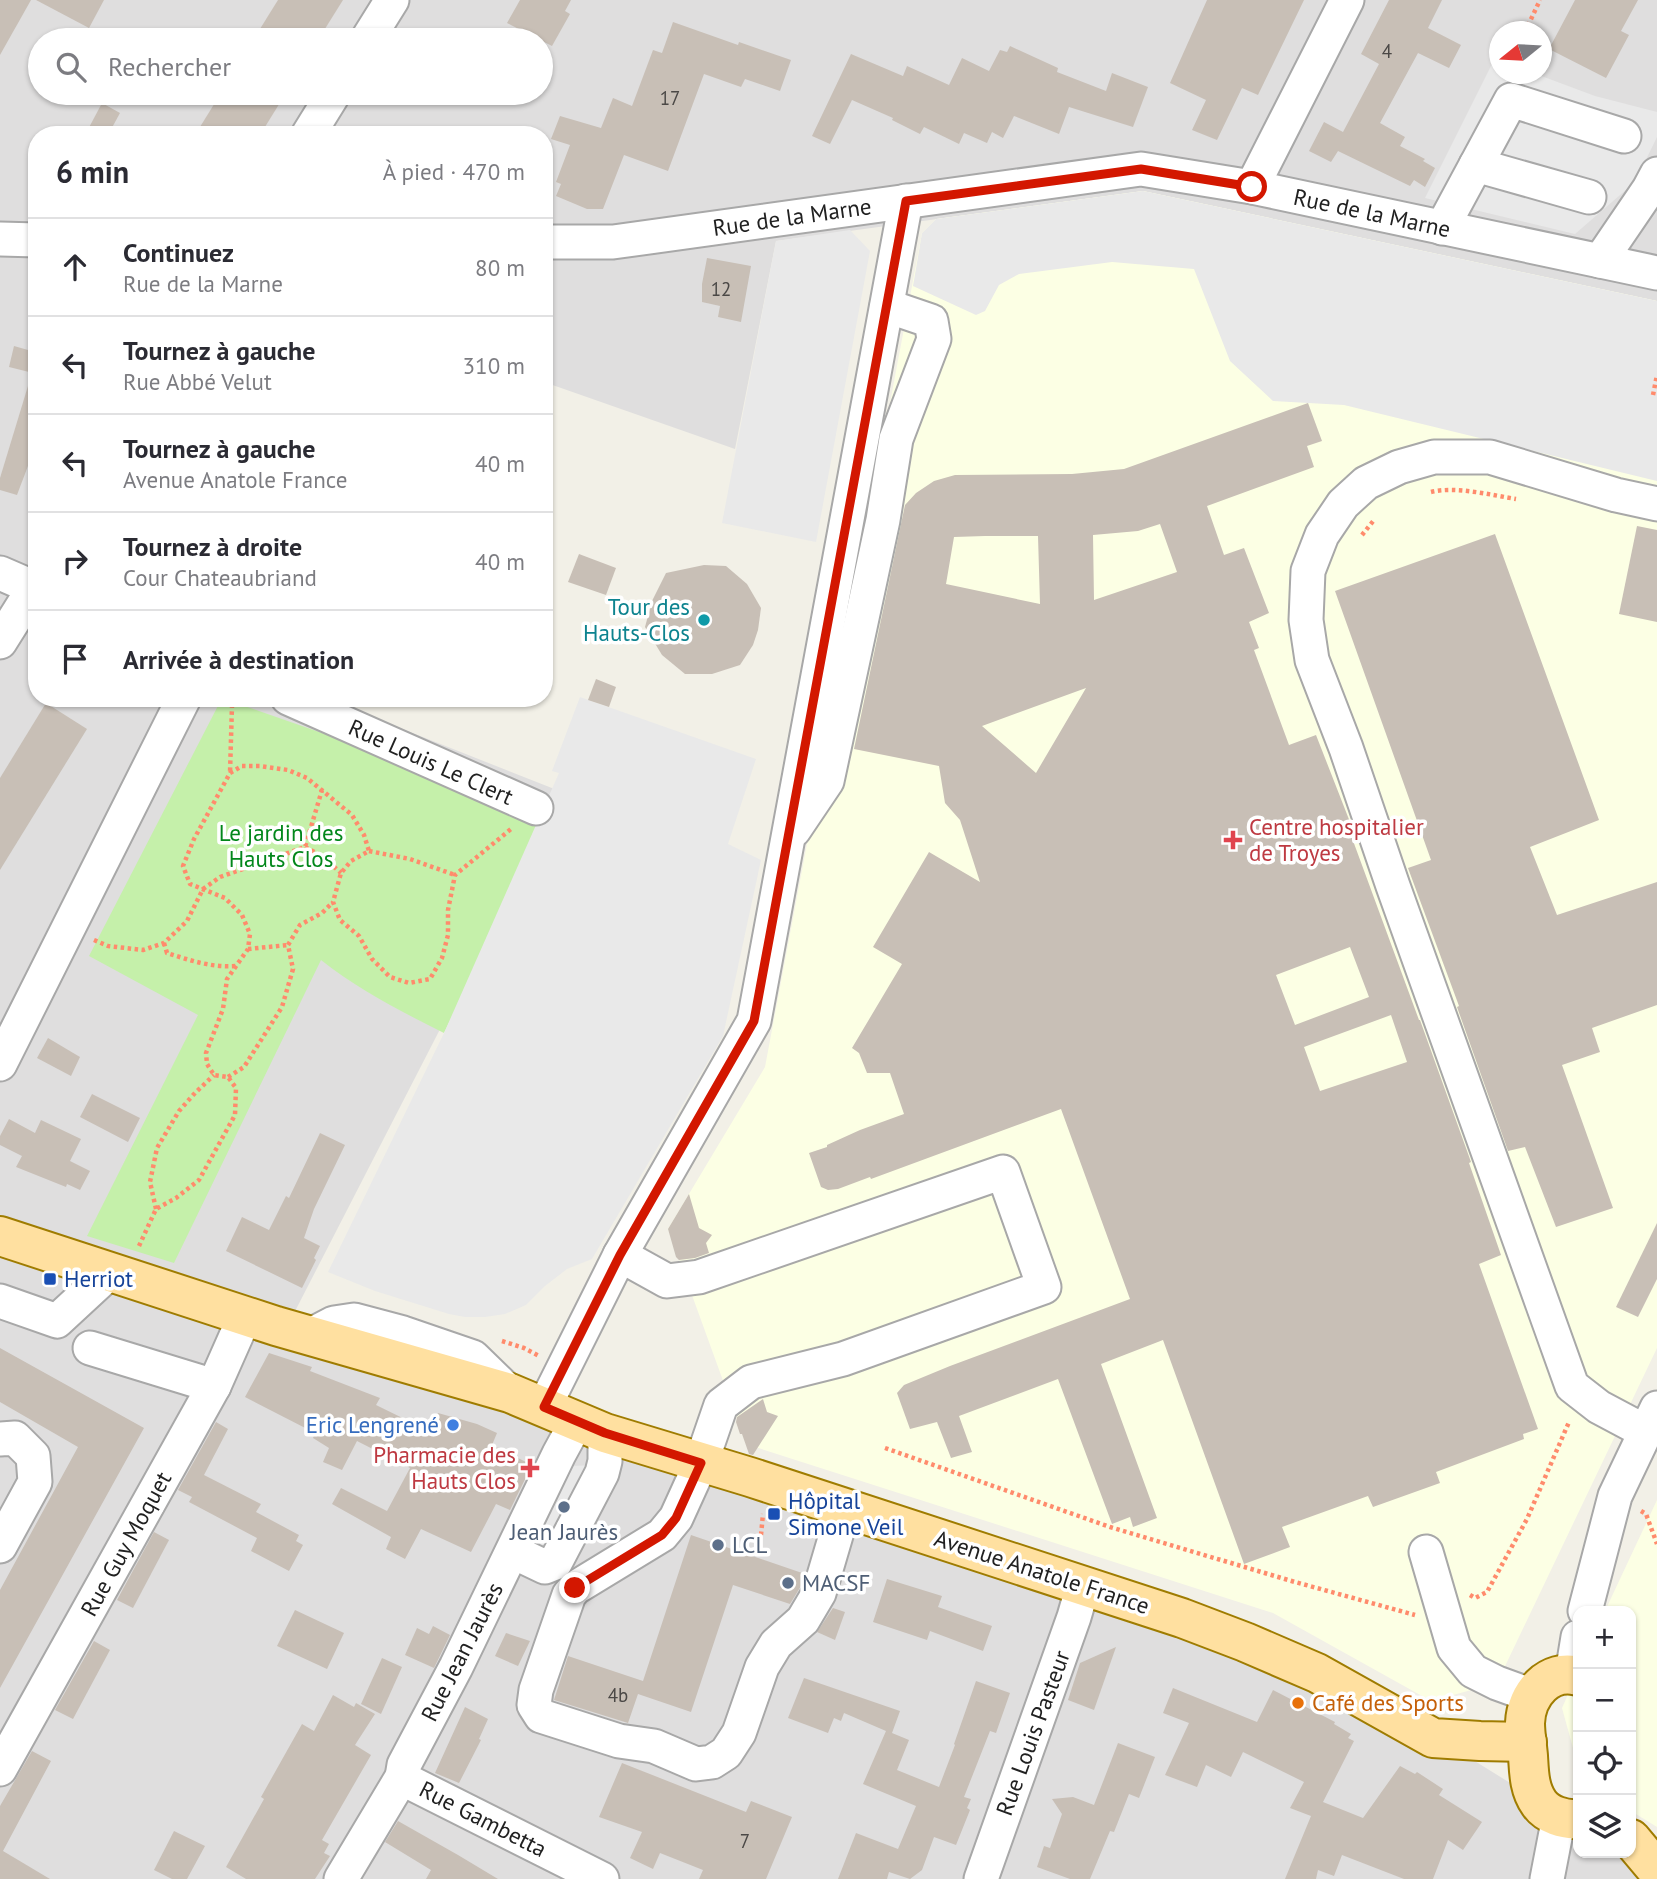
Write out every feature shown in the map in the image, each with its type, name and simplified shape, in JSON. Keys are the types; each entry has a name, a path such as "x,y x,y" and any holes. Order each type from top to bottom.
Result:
{"main road":[{"name":"Avenue Anatole France","path":"0,1236 245,1316 559,1413 701,1463 1182,1618 1317,1674 1433,1738 1527,1742"},
{"path":"1569,1818 1540,1805 1534,1794 1530,1783 1525,1722 1528,1706 1539,1687 1555,1675 1573,1675"},
{"path":"1636,1845 1657,1870"}],"street":[{"path":"374,28 392,0"},
{"path":"1252,187 1347,0"},
{"path":"1442,228 1511,100 1624,136"},
{"path":"314,126 327,105"},
{"path":"1476,165 1589,197"},
{"name":"Rue de la Marne","path":"553,242 613,242 1141,169 1252,187 1657,273"},
{"path":"1600,261 1650,189 1657,174"},
{"name":"Rue Jean Jaurès","path":"341,1879 402,1777 404,1765 456,1667 559,1454 559,1413 620,1255 754,1021 906,201"},
{"path":"0,239 28,240"},
{"path":"787,841 827,781 883,520 897,439 934,339 931,321 887,306"},
{"path":"1586,1606 1615,1496 1651,1420 1599,1407 1572,1386 1392,886 1346,748 1312,660 1306,621 1308,571 1322,535 1343,504 1366,483 1399,467 1434,457 1490,457 1616,495 1657,504"},
{"path":"0,573 28,583"},
{"path":"0,642 28,598"},
{"path":"0,1064 179,707"},
{"name":"Rue Louis Le Clert","path":"308,707 536,808"},
{"path":"620,1255 667,1281 699,1277 1003,1172 1044,1287 843,1359 751,1382 722,1405 701,1463 676,1518 662,1535 575,1588 569,1595 536,1690 534,1705 541,1716 620,1741 654,1746 696,1764 712,1762 726,1753 739,1733 762,1667 775,1644 803,1620 819,1593 844,1508"},
{"path":"0,1301 57,1321 117,1274"},
{"name":"Rue Guy Moquet","path":"0,1769 214,1386 245,1316"},
{"path":"90,1348 214,1386"},
{"path":"515,1547 524,1557 545,1567 555,1563 602,1473 605,1461 559,1413"},
{"path":"0,1439 15,1438 33,1456 35,1482 0,1546"},
{"path":"1426,1552 1454,1648 1473,1671 1533,1696"},
{"name":"Rue Louis Pasteur","path":"981,1879 1083,1586"},
{"name":"Rue Gambetta","path":"402,1777 602,1879"},
{"path":"1547,1879 1569,1818"}],"path":[{"path":"1530,21 1540,0"},
{"path":"1653,394 1657,375"},
{"path":"1428,493 1441,490 1525,500"},
{"path":"1359,537 1378,516"},
{"path":"232,707 230,773 194,839 183,866 190,884 225,898 242,915 250,933 248,950 227,979 223,1009 206,1053 207,1064 214,1075 228,1077 244,1067 282,1007 293,969 288,945 300,925 323,913 333,902 341,873 351,861 369,851 410,859 455,875"},
{"path":"230,773 242,766 260,766 288,770 307,778 352,815 364,835 369,851"},
{"path":"304,847 323,790"},
{"path":"333,902 340,920 359,936 372,959 390,977 409,983 430,979 442,958 448,934 448,910 455,875 536,808"},
{"path":"68,929 108,946 143,950 164,943 187,921 203,889 220,877 304,847 322,856 341,873"},
{"path":"164,943 167,953 188,960 221,967 236,966"},
{"path":"248,950 288,945"},
{"path":"156,1209 149,1182 156,1148 179,1111 214,1075"},
{"path":"117,1274 156,1209 199,1180 235,1115 236,1088 228,1077"},
{"path":"885,1448 1110,1527 1414,1615 1425,1611 1427,1601 1432,1602 1439,1596 1459,1590 1475,1598 1487,1592 1527,1519 1573,1410"},
{"path":"761,1535 764,1509"},
{"path":"1640,1511 1646,1514 1657,1544"}],"shaded area":[{"path":"0,0 1657,0 1657,301 1143,191 776,241 735,449 553,385 553,126 28,126 28,707 347,707 562,792 291,1319 1281,1641 1573,1822 1573,1858 1630,1858 1657,1879 0,1879"},
{"path":"1489,70 1489,84 1552,84 1552,80 1595,96 1657,112 1657,137 1635,182 1575,234 1425,198"},
{"name":"Centre hospitalier de Troyes","path":"1143,191 1657,301 1657,1348 1497,1683 1431,1701 1273,1613 746,1444 668,1229 765,1067 922,233 936,219"},
{"path":"1143,191 1657,301 1657,481 1344,405 1273,401 1230,361 1194,269 1112,262 1019,274 999,285 985,311 976,315 913,286 922,233 936,219"},
{"path":"850,230 870,251 816,542 722,523 776,241"},
{"path":"580,697 756,759 728,844 761,860 723,1036 592,1259 567,1269 526,1305 505,1314 465,1317 449,1314 375,1291 328,1272 444,1033 559,773 552,771"},
{"name":"Jean Jaurès","path":"595,1465 556,1548 531,1551 572,1466"},
{"path":"1657,1500 1657,1827 1636,1814 1636,1606 1607,1606"},
{"path":"1573,1683 1573,1748 1562,1708"}],"green space":[{"name":"Le jardin des Hauts Clos","path":"217,707 248,707 551,813 444,1033 365,990 321,960 174,1263 87,1236 198,1015 89,956"}],"building":[{"path":"0,0 31,0 0,55"},
{"path":"36,0 104,0 89,28"},
{"path":"278,0 343,0 326,28 260,28"},
{"path":"520,0 571,0 565,11 570,14 553,44 553,28 517,28 507,23"},
{"path":"1207,0 1304,0 1258,95 1242,88 1217,140 1192,130 1206,100 1170,83"},
{"path":"1389,0 1442,0 1428,28 1461,45 1449,68 1418,53 1380,123 1405,137 1400,146 1425,159 1423,161 1435,168 1425,187 1414,180 1410,186 1338,151 1331,162 1309,151 1324,122 1343,132 1379,64 1361,54"},
{"path":"1575,0 1638,0 1621,31 1629,35 1606,78 1552,51 1552,43"},
{"path":"673,22 791,60 780,91 745,79 741,87 704,74 668,171 624,155 603,209 587,209 556,196 561,184 556,182 570,145 553,140 560,116 601,128 613,98 632,106 653,50 662,53"},
{"path":"1010,46 1058,68 1057,72 1106,91 1112,73 1148,87 1133,127 1069,107 1059,134 1014,116 1003,138 992,132 987,143 964,133 959,144 924,127 920,134 892,120 893,118 852,100 830,144 812,136 851,54 903,76 907,66 949,85 962,58 989,71 1000,50 1007,52"},
{"path":"101,105 120,113 113,126 90,126"},
{"path":"214,105 279,105 266,126 201,126"},
{"path":"707,258 751,266 741,322 718,317 720,306 702,302"},
{"path":"14,346 28,350 28,372 9,367"},
{"path":"28,386 28,466 17,495 0,490 0,478"},
{"path":"1308,403 1322,441 1307,446 1314,467 1207,506 1224,555 1244,548 1269,613 1249,622 1259,648 1254,650 1289,745 1316,735 1350,822 1352,838 1471,1162 1469,1163 1501,1255 1479,1264 1538,1429 1523,1434 1524,1439 1436,1472 1440,1483 1373,1507 1368,1496 1282,1527 1290,1547 1244,1564 1163,1340 1101,1364 1157,1518 1133,1527 1130,1517 1112,1524 1058,1379 959,1416 972,1452 951,1458 937,1422 910,1429 897,1393 904,1385 1130,1299 1061,1109 838,1189 828,1190 821,1187 809,1153 904,1114 890,1073 867,1073 859,1053 852,1048 902,964 873,947 929,852 980,882 960,820 945,803 939,766 854,749 905,505 916,493 934,481 955,475 1072,474 1124,469","holes":["1160,524 1177,572 1094,600 1093,535 1138,531","1038,536 1040,604 946,584 954,537","1086,688 1036,773 982,726","1350,947 1369,997 1295,1025 1276,975","1391,1015 1407,1062 1320,1091 1304,1047"]},
{"path":"1637,526 1657,530 1657,622 1619,614"},
{"path":"1495,534 1599,820 1530,847 1557,915 1657,882 1657,1005 1592,1028 1600,1052 1562,1065 1613,1208 1556,1227 1525,1147 1508,1151 1457,1007 1459,1006 1408,868 1431,860 1335,591"},
{"path":"579,554 616,568 606,595 568,582"},
{"name":"Tour des Hauts-Clos","path":"704,565 726,566 747,584 761,608 758,630 753,645 740,665 712,674 685,674 662,655 645,627 652,601 666,573"},
{"path":"596,679 616,687 609,707 588,700"},
{"path":"44,707 52,707 87,729 0,870 0,778"},
{"path":"48,1038 80,1057 71,1076 37,1058"},
{"path":"92,1094 140,1118 128,1142 80,1117"},
{"path":"9,1119 35,1133 41,1120 81,1139 70,1161 90,1171 80,1190 16,1167 22,1156 0,1145 0,1136"},
{"path":"320,1133 345,1145 314,1209 304,1238 320,1246 302,1288 226,1251 242,1217 269,1230 286,1196 289,1198"},
{"path":"689,1194 699,1228 712,1235 706,1243 709,1253 679,1260 668,1229"},
{"path":"1657,1223 1657,1279 1638,1317 1616,1307"},
{"path":"0,1348 144,1428 0,1688 0,1590 78,1447 0,1402"},
{"path":"269,1353 312,1367 310,1371 380,1398 376,1405 429,1431 438,1413 477,1424 497,1433 492,1445 528,1463 530,1469 510,1510 496,1504 471,1552 421,1529 405,1559 386,1549 391,1537 332,1504 341,1488 387,1511 410,1468 357,1441 342,1470 323,1462 329,1448 313,1438 315,1433 245,1397"},
{"path":"763,1399 767,1412 778,1416 753,1455 749,1454 736,1422 737,1417"},
{"path":"216,1422 228,1429 204,1475 261,1504 256,1512 299,1535 296,1541 303,1545 289,1571 251,1551 257,1538 189,1502 192,1497 178,1490"},
{"path":"154,1532 169,1540 133,1608 117,1600"},
{"path":"691,1535 805,1574 801,1586 790,1604 733,1585 691,1712 638,1694 628,1723 554,1700 568,1656 643,1681"},
{"path":"887,1579 942,1596 938,1607 992,1626 983,1651 930,1631 927,1640 873,1622"},
{"path":"833,1608 845,1612 835,1640 817,1632"},
{"path":"295,1610 344,1633 327,1669 277,1646"},
{"path":"433,1626 450,1635 434,1668 405,1655 417,1628 429,1634"},
{"path":"506,1633 530,1641 518,1666 495,1656"},
{"path":"94,1641 110,1650 73,1719 55,1710"},
{"path":"1116,1647 1094,1710 1068,1700 1080,1663"},
{"path":"382,1658 402,1667 381,1714 361,1704"},
{"path":"804,1678 900,1711 892,1733 909,1740 897,1770 939,1787 976,1681 1010,1693 996,1733 990,1731 964,1797 971,1799 967,1808 970,1810 956,1845 934,1837 922,1870 910,1879 889,1872 887,1879 838,1879 856,1833 898,1849 916,1806 863,1784 886,1731 844,1713 841,1721 834,1718 828,1733 788,1718"},
{"path":"1173,1688 1257,1722 1273,1690 1335,1722 1334,1724 1351,1734 1348,1738 1354,1741 1323,1802 1363,1818 1400,1766 1415,1774 1417,1772 1443,1789 1439,1795 1482,1822 1463,1850 1448,1840 1433,1879 1404,1879 1342,1855 1334,1876 1318,1870 1316,1879 1285,1879 1311,1816 1290,1808 1304,1782 1243,1752 1231,1777 1206,1765 1197,1787 1165,1775 1189,1723 1163,1713"},
{"path":"333,1695 354,1707 356,1703 375,1714 355,1745 371,1755 322,1840 329,1844 324,1853 330,1856 315,1879 246,1879 226,1867 302,1724 314,1731"},
{"path":"465,1707 488,1719 479,1739 481,1740 459,1783 435,1773"},
{"path":"1118,1743 1155,1757 1139,1798 1129,1794 1114,1832 1110,1831 1090,1879 1070,1879 1037,1867 1044,1846 1050,1848 1062,1814 1052,1799 1073,1797 1094,1805"},
{"path":"32,1751 51,1761 3,1851 50,1879 0,1879 0,1806"},
{"path":"622,1763 746,1812 751,1801 792,1817 766,1879 699,1879 703,1870 660,1853 653,1869 630,1858 642,1832 599,1817"},
{"path":"398,1821 498,1879 426,1879 431,1870 385,1842"},
{"path":"174,1831 205,1846 187,1879 172,1879 154,1870"}],"place":[{"name":"Tour des Hauts-Clos","path":"704,620"},
{"name":"Centre hospitalier de Troyes","path":"1233,840"},
{"name":"Herriot","path":"50,1279"},
{"name":"Eric Lengrené","path":"453,1425"},
{"name":"Pharmacie des Hauts Clos","path":"530,1468"},
{"name":"Jean Jaurès","path":"564,1507"},
{"name":"Hôpital Simone Veil","path":"774,1514"},
{"name":"LCL","path":"718,1545"},
{"name":"MACSF","path":"788,1583"},
{"name":"Café des Sports","path":"1298,1703"}],"route":[{"path":"575,1588 662,1535 676,1518 701,1463 605,1433 544,1407 620,1255 754,1021 906,201 1141,169 1252,187"}]}
